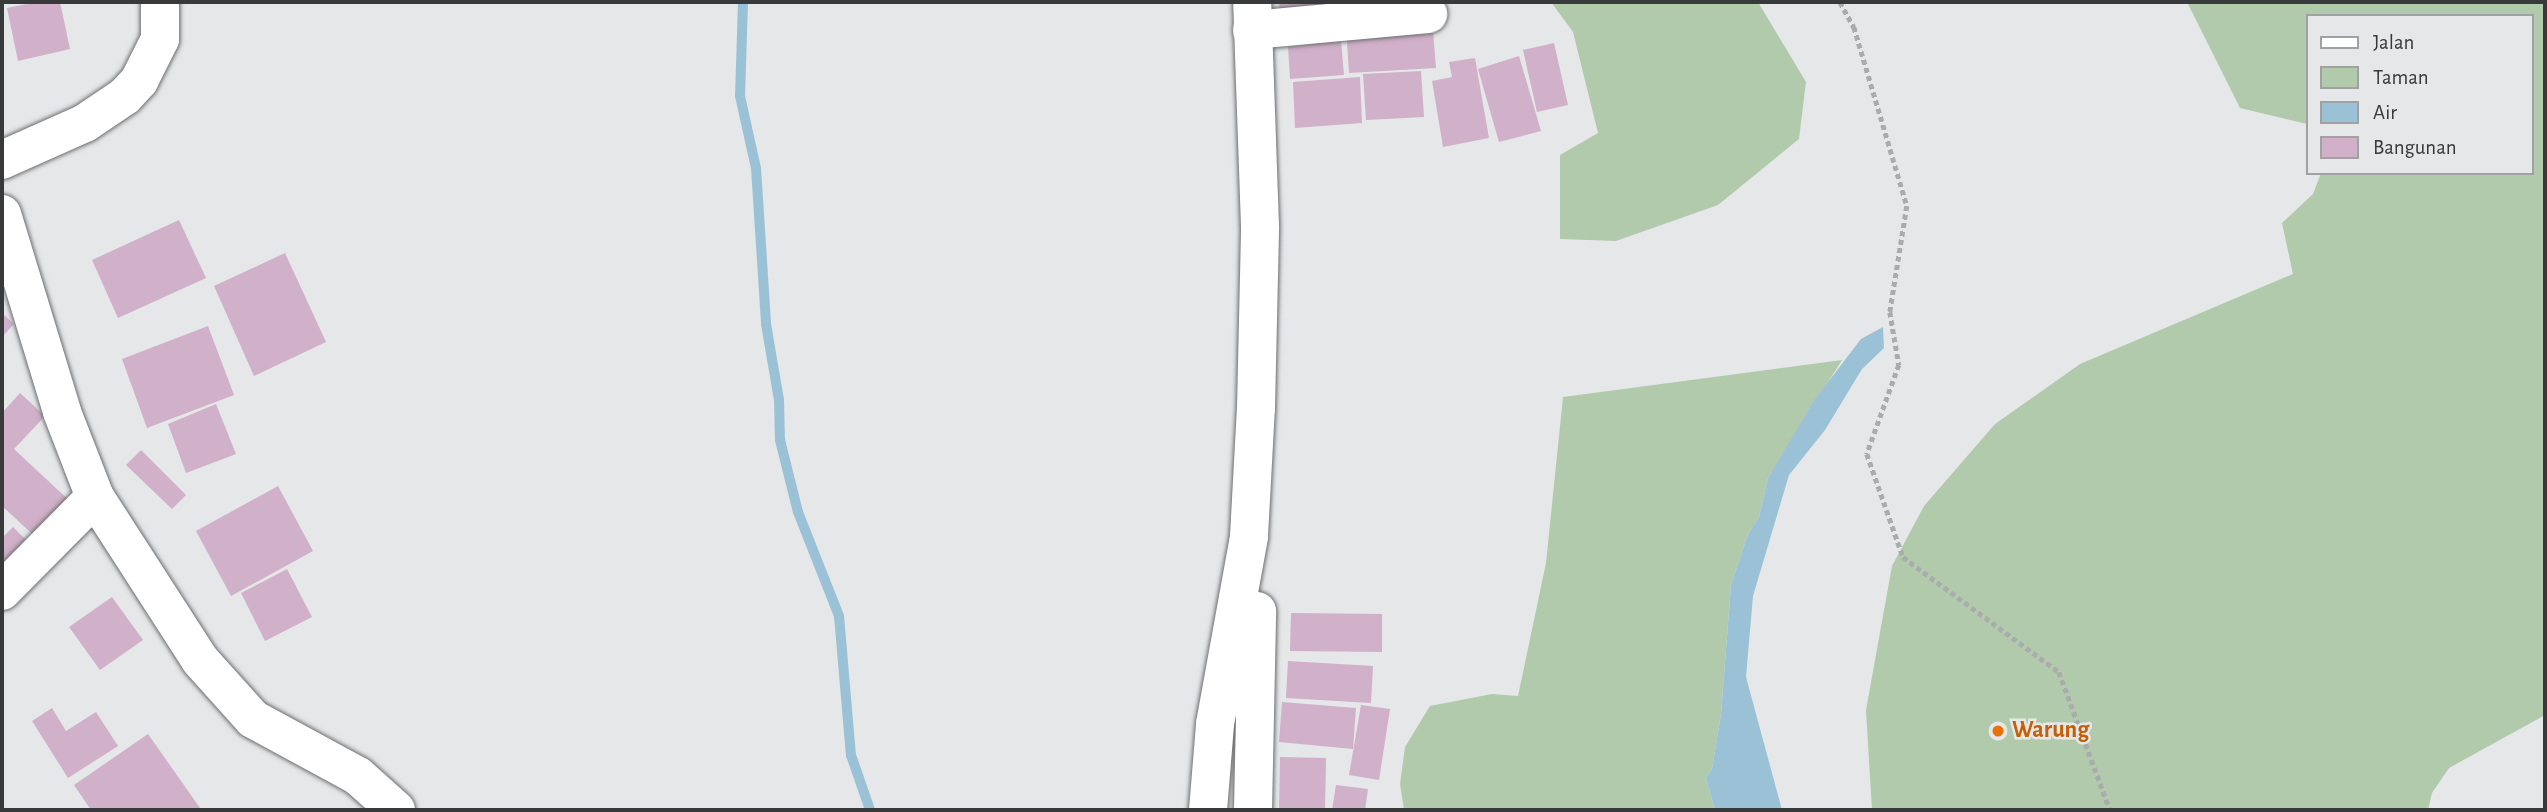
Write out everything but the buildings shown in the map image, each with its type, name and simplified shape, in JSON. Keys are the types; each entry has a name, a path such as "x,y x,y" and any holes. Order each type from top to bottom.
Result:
{"street":[{"path":"2,160 85,123 125,96 139,80 160,39 160,2"},
{"path":"1208,810 1215,724 1249,536 1260,226 1252,16 1429,15"},
{"path":"2,214 62,412 95,497 200,660 233,701 274,732 358,776 396,810"},
{"path":"2,591 95,497"},
{"path":"1249,536 1258,592 1253,652 1253,810"}],"path":[{"path":"1840,2 1854,27 1907,206 1891,312 1899,365 1867,454 1903,557 2059,672 2110,810"}],"green space":[{"path":"1551,2 1758,2 1806,82 1799,139 1718,205 1616,241 1560,239 1560,155 1598,133 1573,32"},
{"path":"2187,2 2545,2 2545,715 2449,768 2432,793 2428,810 1872,810 1866,710 1892,566 1924,506 1995,424 2080,364 2293,274 2282,223 2313,194 2320,175 2533,175 2533,14 2306,14 2306,124 2240,108"},
{"path":"1842,360 1768,478 1759,517 1748,534 1731,585 1721,714 1712,769 1706,778 1715,810 1404,810 1400,784 1405,747 1430,706 1492,694 1518,696 1546,563 1563,397"}],"water":[{"path":"1883,327 1884,348 1862,369 1825,430 1789,475 1753,596 1746,677 1782,810 1715,810 1706,778 1712,769 1721,714 1731,585 1748,534 1759,517 1768,478 1815,399 1861,339"}],"waterway":[{"path":"743,2 740,96 756,168 766,324 779,400 780,440 798,512 839,616 851,755 870,810"}],"place":[{"name":"Warung","path":"1998,731"}]}
